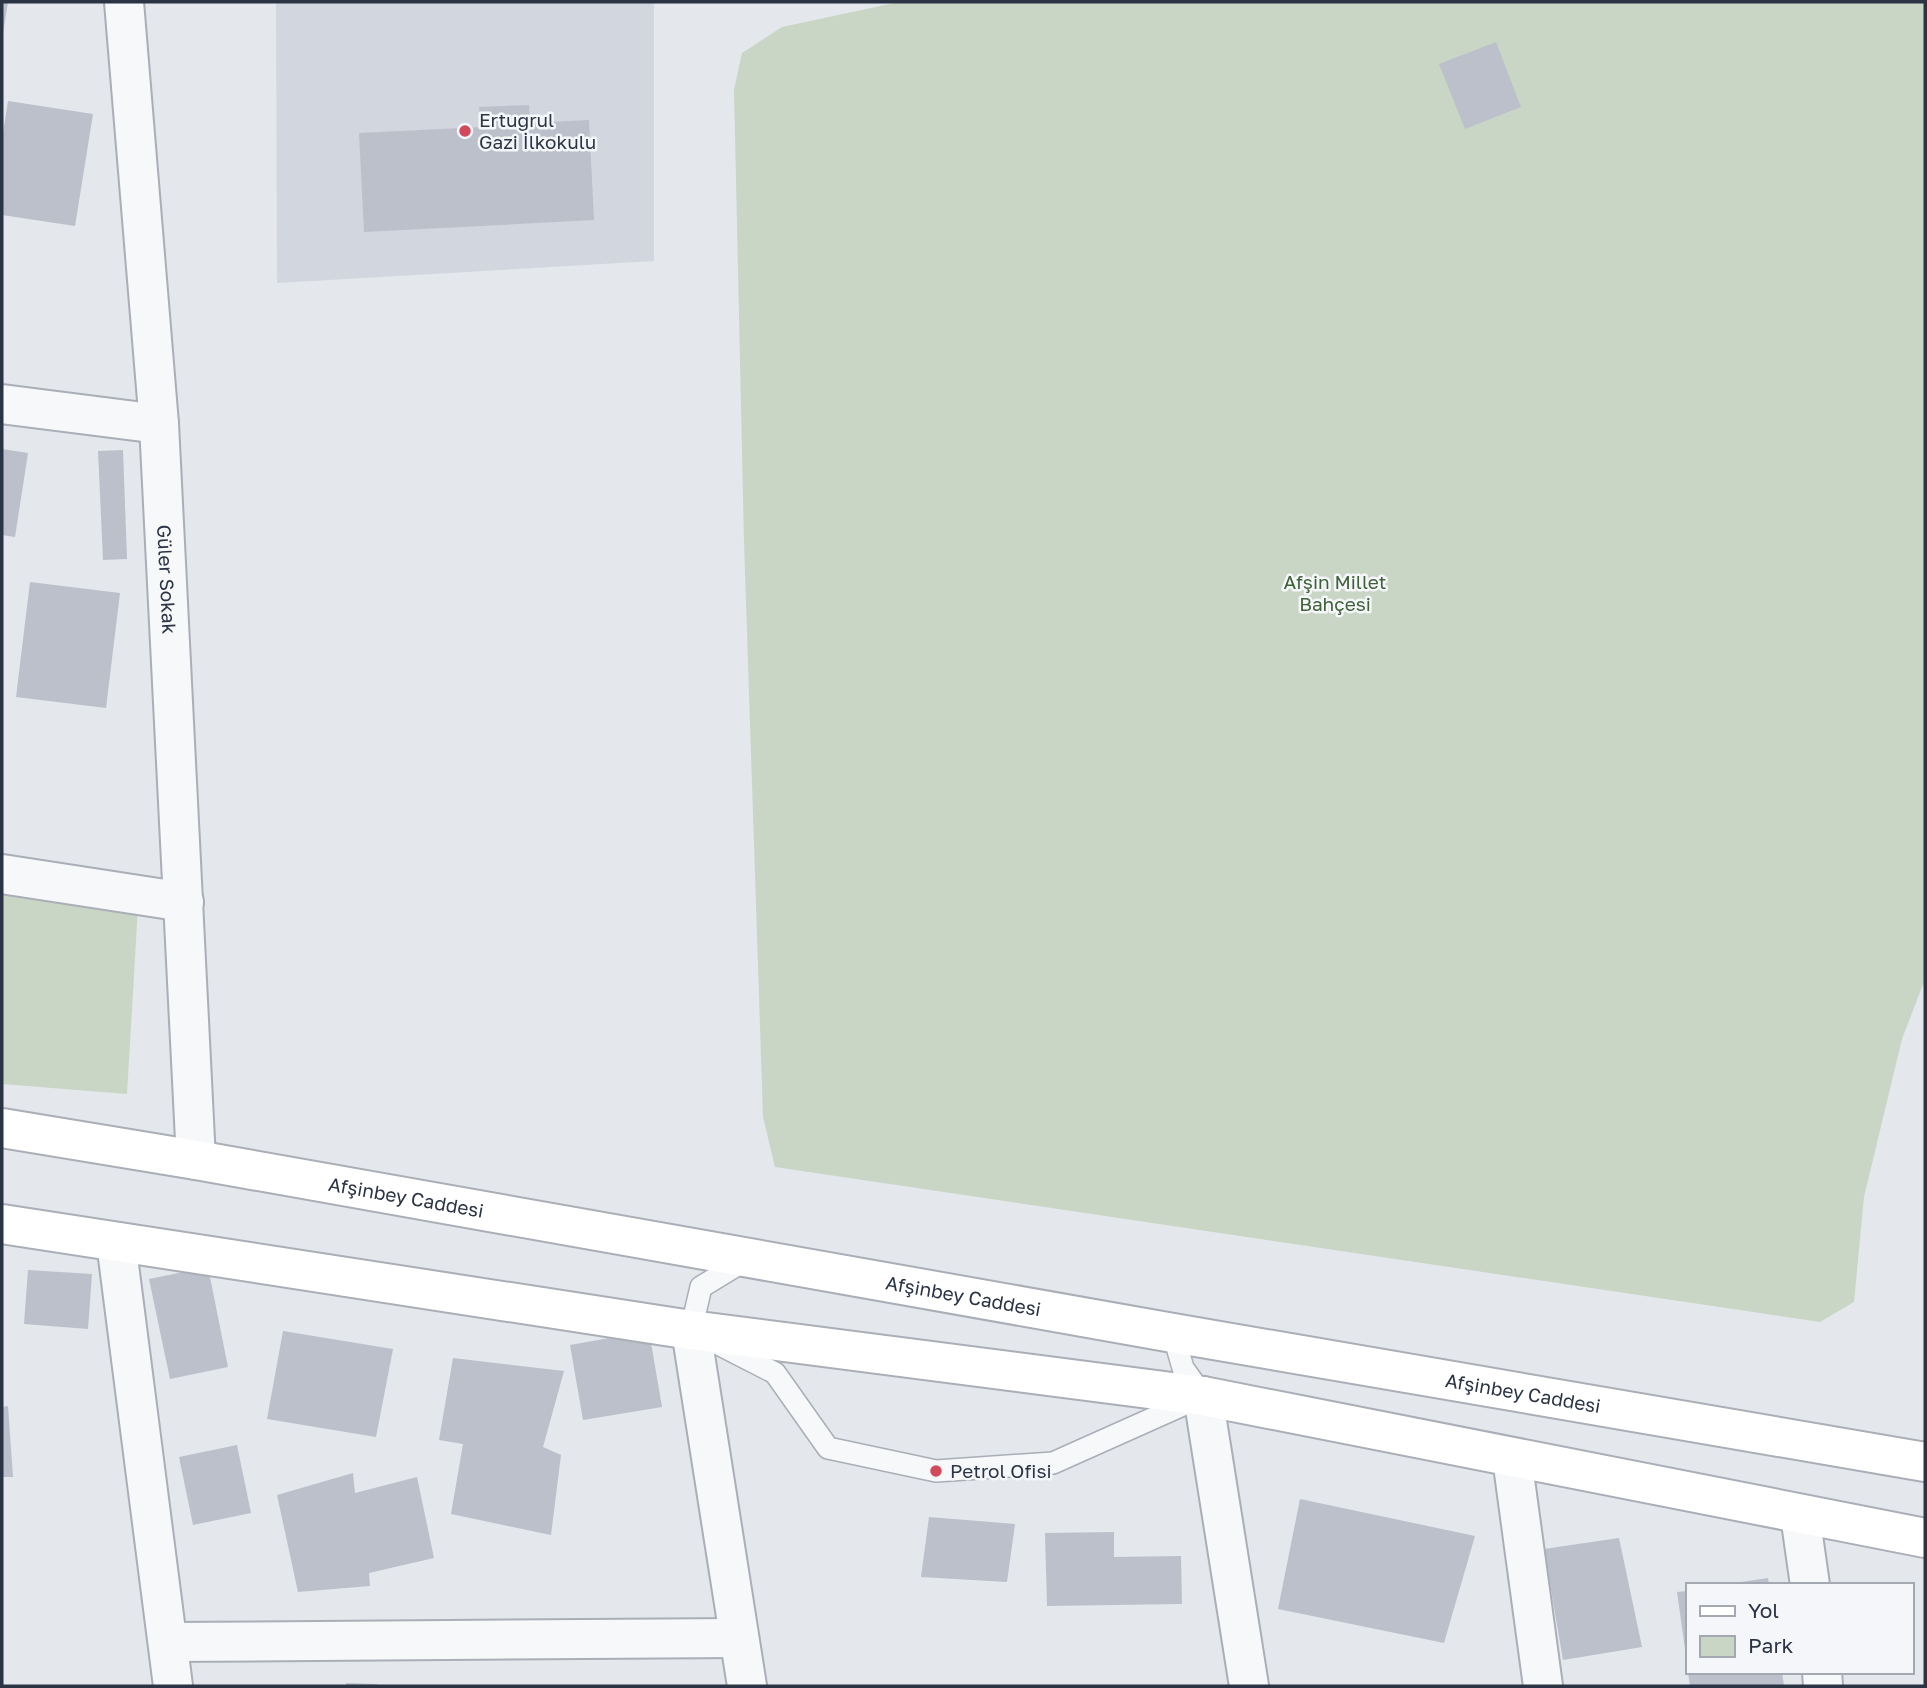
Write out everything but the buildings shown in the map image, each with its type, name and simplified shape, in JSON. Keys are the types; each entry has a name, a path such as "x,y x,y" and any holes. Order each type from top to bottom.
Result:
{"main road":[{"name":"Afşinbey Caddesi","path":"2,1128 1925,1462"},
{"path":"2,1224 691,1330 1203,1396 1925,1538"}],"street":[{"name":"Güler Sokak","path":"124,2 159,424 196,1160"},
{"path":"2,404 159,424"},
{"path":"2,874 184,902"},
{"path":"116,1242 173,1686"},
{"path":"691,1330 747,1686"},
{"path":"1203,1396 1249,1686"},
{"path":"1512,1458 1543,1686"},
{"path":"1800,1515 1810,1583"},
{"path":"168,1642 738,1638"}],"lane":[{"path":"747,1259 701,1287 691,1330 775,1373 828,1448 936,1472 1053,1463 1203,1396 1183,1368 1173,1333"}],"shaded area":[{"name":"Ertuğrul Gazi İlkokulu","path":"276,2 654,2 654,261 277,283"}],"green space":[{"name":"Afşin Millet Bahçesi","path":"899,2 1925,2 1925,979 1902,1039 1864,1197 1854,1302 1820,1322 775,1167 763,1117 744,542 734,90 742,53 782,27"},
{"path":"2,889 138,907 127,1094 2,1084"}],"place":[{"name":"Ertuğrul Gazi İlkokulu","path":"465,131"},
{"name":"Petrol Ofisi","path":"936,1471"}]}
